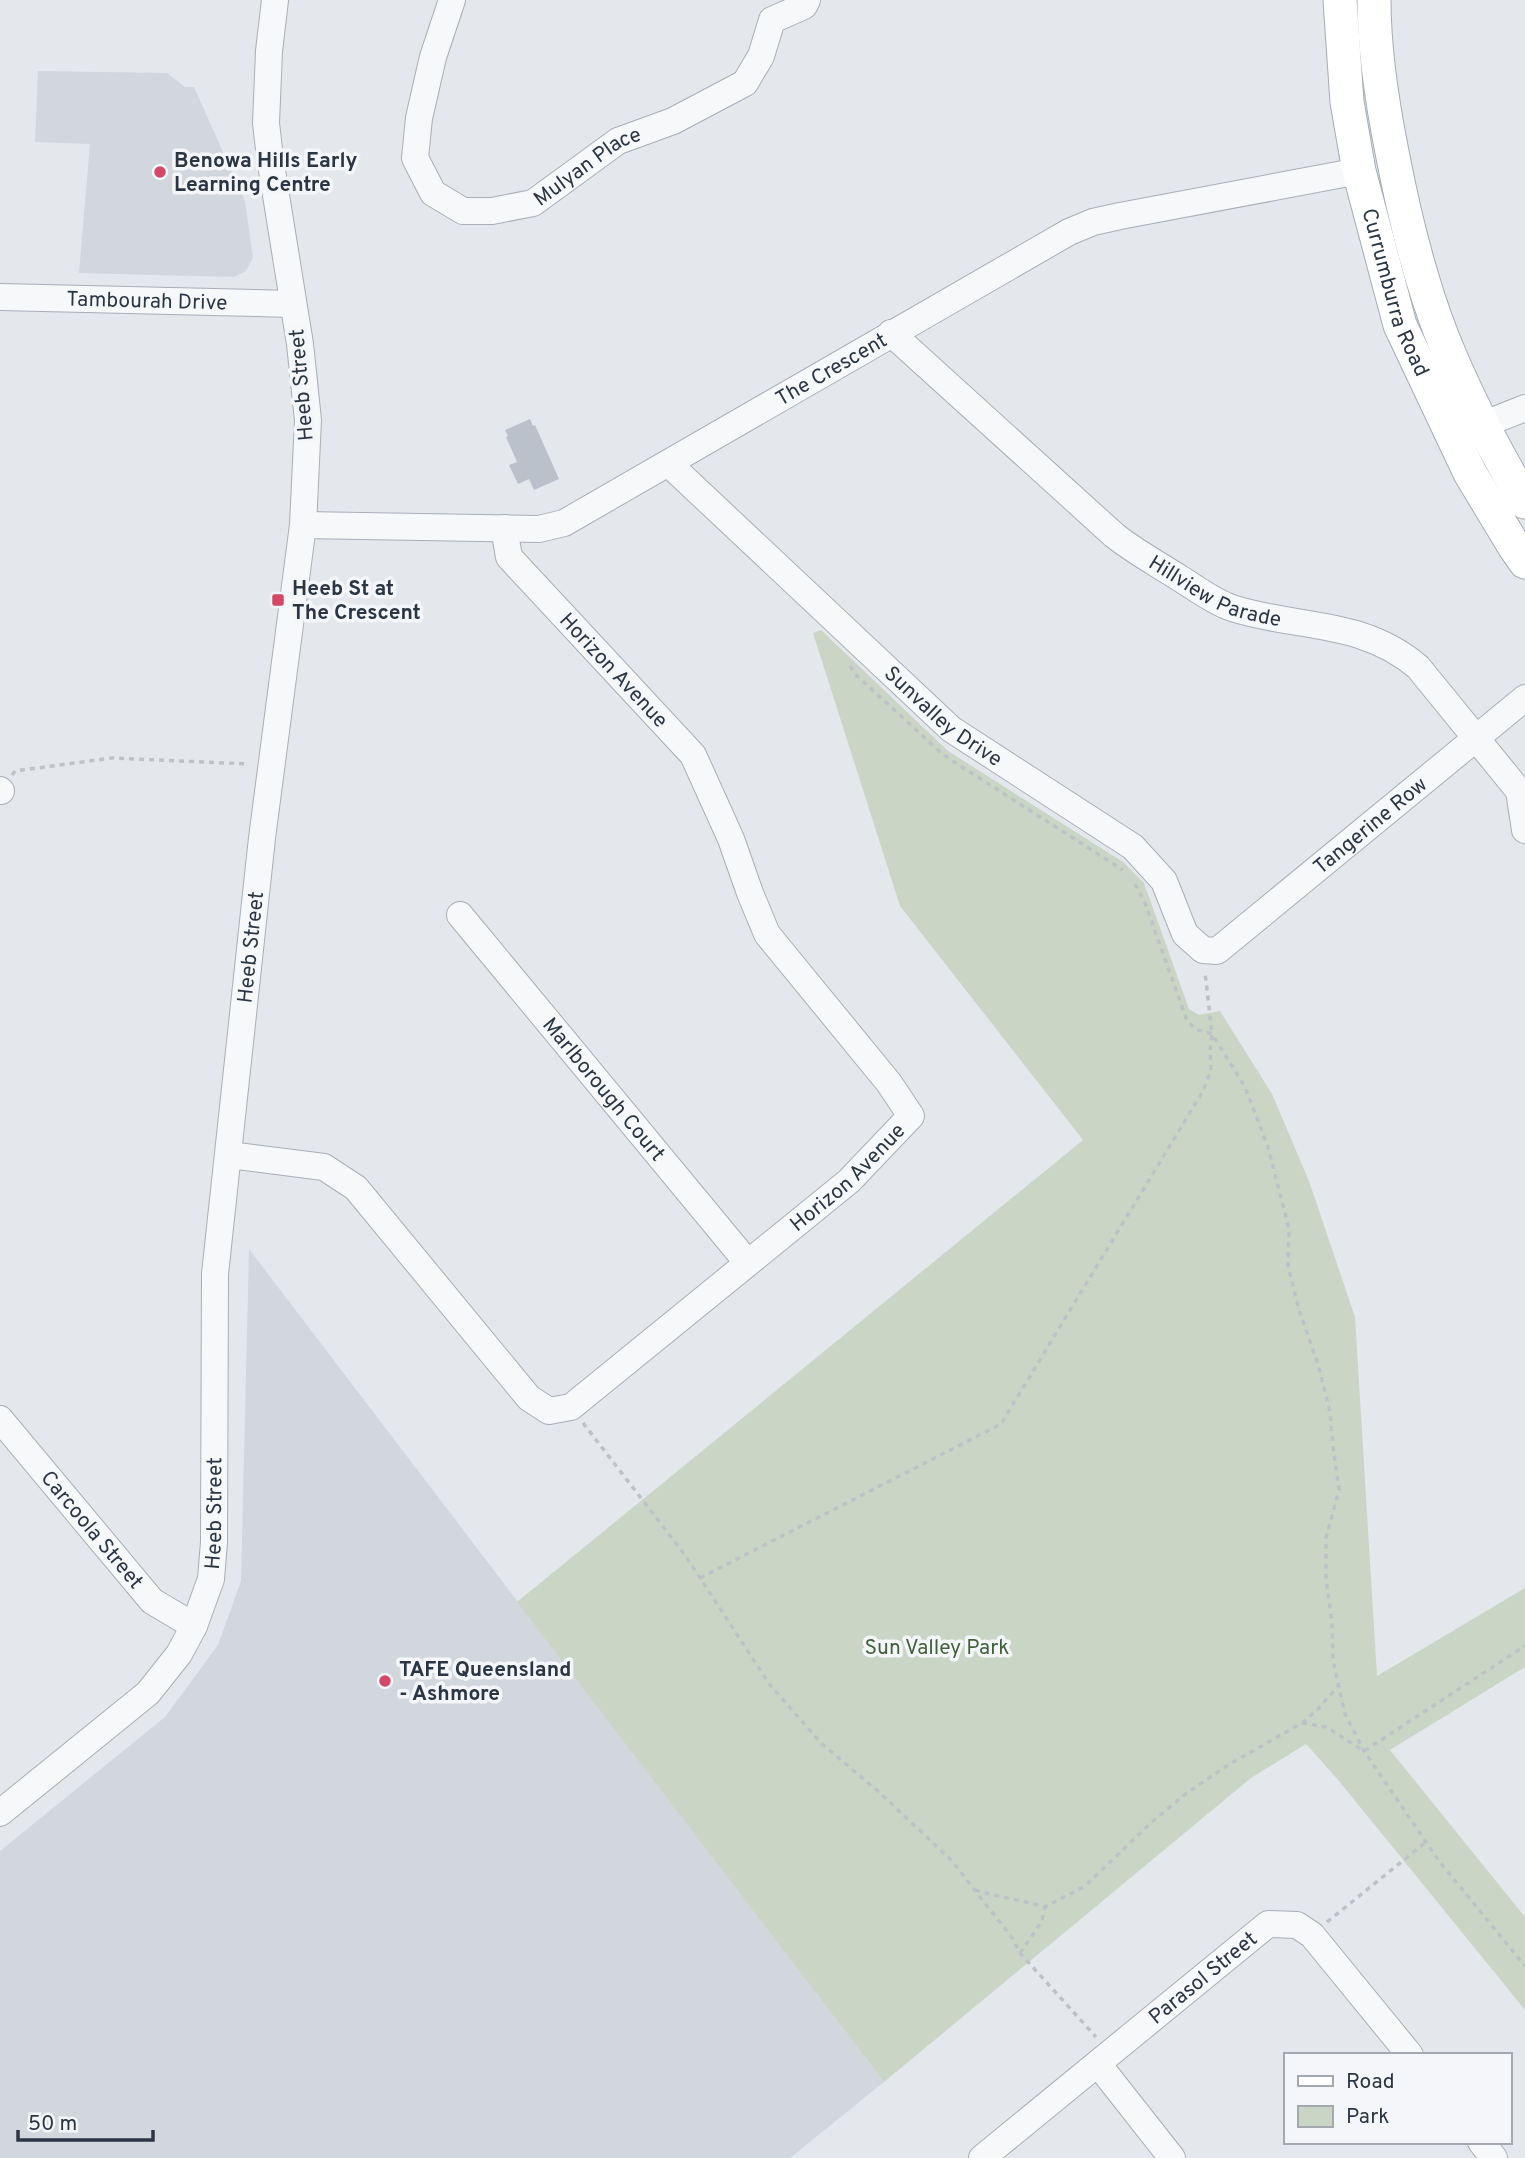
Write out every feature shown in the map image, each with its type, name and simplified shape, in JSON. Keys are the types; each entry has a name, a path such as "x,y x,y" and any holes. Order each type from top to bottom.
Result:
{"main road":[{"name":"Currumburra Road","path":"1340,0 1346,102 1359,172 1400,325 1470,473 1525,562"},
{"name":"Currumburra Road","path":"1374,0 1376,54 1384,113 1423,280 1442,336 1482,425 1525,502"}],"street":[{"name":"Heeb Street","path":"0,1813 148,1693 179,1654 194,1626 211,1578 214,1542 215,1274 262,838 303,525 308,420 267,123 269,51 275,0"},
{"name":"Mulyan Place","path":"452,0 433,57 422,106 415,158 433,192 463,211 492,211 533,203 618,141 673,121 745,83 761,56 766,10 804,6 807,0"},
{"name":"The Crescent","path":"303,525 539,529 564,523 1069,232 1093,222 1359,172"},
{"name":"Tambourah Drive","path":"0,297 293,304"},
{"name":"Hillview Parade","path":"891,333 1134,551 1231,608 1371,638 1390,646 1418,667 1519,790 1525,830"},
{"path":"1482,425 1525,408"},
{"name":"Sunvalley Drive","path":"669,464 951,729 1133,848 1164,881 1185,934 1210,951"},
{"name":"Horizon Avenue","path":"504,528 509,557 693,755 731,839 767,934 889,1083 911,1116 849,1181 571,1407"},
{"name":"Tangerine Row","path":"1210,951 1525,698"},
{"name":"Marlborough Court","path":"460,915 747,1262"},
{"path":"229,1155 324,1167 356,1188 529,1398 549,1411 571,1407"},
{"name":"Carcoola Street","path":"0,1419 152,1601 194,1626"},
{"name":"Parasol Street","path":"982,2158 1268,1924 1297,1924 1312,1935"},
{"path":"1312,1935 1408,2053"},
{"path":"1104,2059 1172,2158"},
{"path":"1483,2144 1494,2158"}],"path":[{"path":"848,661 855,674 938,750 1128,874"},
{"path":"0,790 15,771 111,758 272,765"},
{"path":"1133,881 1145,902 1186,1018 1195,1028 1212,1034 1245,1087 1268,1147 1284,1204 1289,1229 1288,1266 1330,1412 1339,1490 1326,1538 1326,1578 1332,1623 1333,1660 1345,1714 1364,1751 1439,1861 1525,1966"},
{"path":"700,1578 1001,1423 1203,1091 1211,1071 1210,951"},
{"path":"571,1407 700,1578 770,1685 821,1743 879,1792 952,1861 1104,2059"},
{"path":"1364,1751 1525,1646"},
{"path":"975,1890 1045,1907 1086,1886 1153,1821 1187,1793 1228,1765 1302,1723 1338,1686"},
{"path":"1302,1723 1326,1727 1364,1751"},
{"path":"1312,1935 1426,1842"},
{"path":"1020,1953 1042,1921 1045,1907"}],"shaded area":[{"name":"Benowa Hills Early Learning Centre","path":"38,71 167,73 185,87 194,87 245,201 253,258 246,271 234,277 79,273 90,144 35,142"},
{"name":"TAFE Queensland - Ashmore","path":"249,1249 884,2082 790,2158 0,2158 0,1851 165,1717 218,1645 241,1581"}],"green space":[{"name":"Sun Valley Park","path":"821,630 948,751 1123,862 1144,883 1189,1009 1199,1015 1220,1011 1272,1094 1309,1181 1355,1317 1377,1676 1525,1588 1525,1667 1390,1750 1525,1917 1525,2010 1306,1744 1251,1778 884,2082 517,1602 1083,1140 900,906 813,633"}],"building":[{"path":"530,419 559,479 534,490 529,479 518,484 509,465 517,462 505,430"}],"place":[{"name":"Benowa Hills Early Learning Centre","path":"160,172"},
{"name":"Heeb St at The Crescent","path":"278,600"},
{"name":"TAFE Queensland - Ashmore","path":"385,1681"}]}
